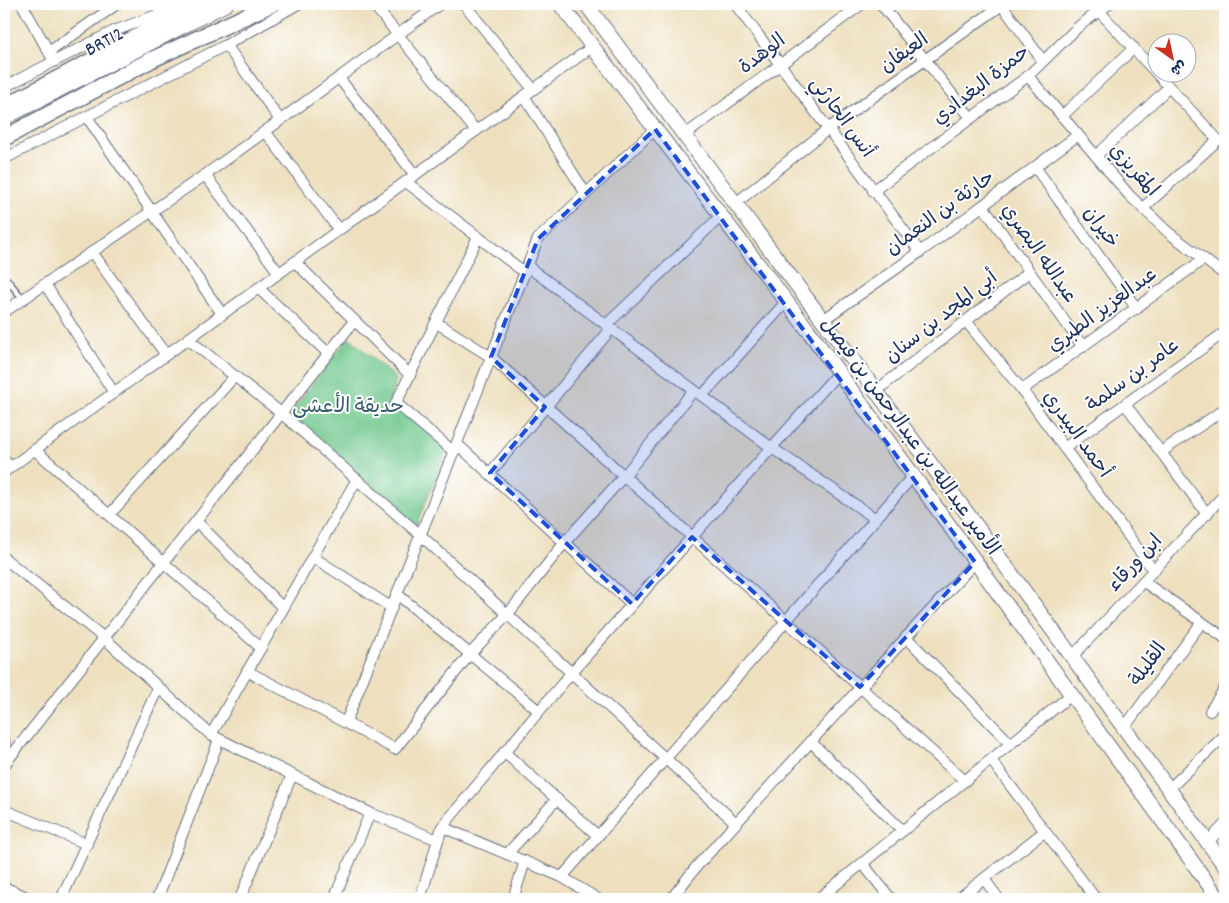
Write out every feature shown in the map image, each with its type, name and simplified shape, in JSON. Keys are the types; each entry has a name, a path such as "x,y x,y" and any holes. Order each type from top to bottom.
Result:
{"main road":[{"path":"4,107 198,4"},
{"name":"BRT12","path":"4,118 226,4"},
{"path":"4,138 151,60 272,4"},
{"name":"الأمير عبدالله بن عبدالرحمن بن فيصل","path":"560,4 786,302 1219,899"},
{"name":"الأمير عبدالله بن عبدالرحمن بن فيصل","path":"586,4 876,391 1208,842 1224,861"}],"street":[{"path":"4,87 51,57 117,4"},
{"path":"51,57 186,4"},
{"path":"4,159 226,45 298,4"},
{"path":"374,4 476,131"},
{"path":"4,312 205,175 440,4"},
{"path":"464,4 533,89"},
{"name":"أنس الحارثي","path":"735,4 920,252"},
{"name":"الوهدة","path":"685,135 862,4"},
{"path":"881,4 971,118"},
{"path":"1001,4 1043,61"},
{"name":"العيفان","path":"736,203 828,130 926,61 1001,4"},
{"name":"حمزة البغدادي","path":"874,191 1028,76 1079,26 1109,4"},
{"path":"24,5 51,57"},
{"path":"1099,11 1218,140 1143,208"},
{"path":"226,45 280,120"},
{"path":"4,459 7,470 592,47"},
{"path":"1062,116 1134,48"},
{"name":"المقريزي","path":"1028,76 1143,208 1170,234 1225,275"},
{"path":"338,78 415,175"},
{"path":"1096,156 1169,87"},
{"path":"524,96 586,194"},
{"path":"87,117 222,314"},
{"path":"346,722 538,239 655,129"},
{"path":"265,131 339,230"},
{"name":"حارثة بن النعمان","path":"823,320 920,252 1078,135"},
{"name":"خيران","path":"1035,167 1136,309"},
{"path":"205,175 279,273"},
{"path":"406,182 478,237 608,327 772,448 876,519"},
{"name":"عبدالله البصري","path":"983,206 1082,348"},
{"path":"490,472 546,407 608,327 721,216"},
{"path":"478,237 396,403 490,472 632,604"},
{"path":"92,252 166,355"},
{"name":"عبدالعزيز الطبري","path":"1022,390 1204,259"},
{"path":"295,262 410,375"},
{"name":"أبي المجد بن سنان","path":"876,391 1030,272"},
{"path":"45,284 114,393"},
{"path":"258,288 328,354"},
{"path":"247,671 395,749 470,654 508,614 565,542 698,393 786,302"},
{"path":"5,764 354,320"},
{"name":"أحمد البيدري","path":"966,321 1022,390 1154,571"},
{"path":"437,322 491,357 965,781"},
{"name":"عامر بن سلمة","path":"1064,448 1225,332"},
{"path":"188,339 281,413 421,535 736,823"},
{"path":"420,899 442,827 572,672 838,373"},
{"path":"110,514 235,376"},
{"path":"1125,404 1207,514"},
{"path":"1161,452 1225,409"},
{"path":"35,450 165,561 261,648"},
{"path":"562,877 913,476"},
{"path":"157,899 215,737 247,671 357,479"},
{"name":"ابن ورقاء","path":"1072,657 1225,494"},
{"path":"196,521 283,608"},
{"path":"312,557 392,608"},
{"path":"4,558 104,638 215,737 370,813 438,840"},
{"path":"671,899 736,823 975,562"},
{"path":"1144,582 1225,638"},
{"path":"397,594 539,711"},
{"name":"القليلة","path":"1124,728 1202,622"},
{"path":"906,637 1011,744"},
{"path":"61,899 158,688"},
{"path":"1210,711 1225,688"},
{"path":"818,899 1071,695"},
{"path":"1169,789 1225,735"},
{"path":"4,740 5,764"},
{"path":"810,741 904,831"},
{"path":"504,752 598,836"},
{"path":"991,760 1096,899"},
{"path":"240,899 292,775"},
{"path":"507,854 557,799"},
{"path":"4,810 86,844"},
{"path":"334,899 370,813"},
{"path":"1208,842 1225,824"},
{"path":"442,827 562,877 598,899"},
{"path":"958,899 1045,831"},
{"path":"513,899 524,861"},
{"path":"863,864 891,899"},
{"path":"984,879 999,899"},
{"path":"4,887 31,899"}],"lane":[{"path":"4,276 24,299"}],"highlighted area":[{"path":"655,129 975,562 860,687 692,537 632,604 490,473 545,407 491,357 538,239"}],"green space":[{"name":"حديقة الأعشى","path":"349,337 396,379 389,402 448,447 416,526 290,413"}]}
